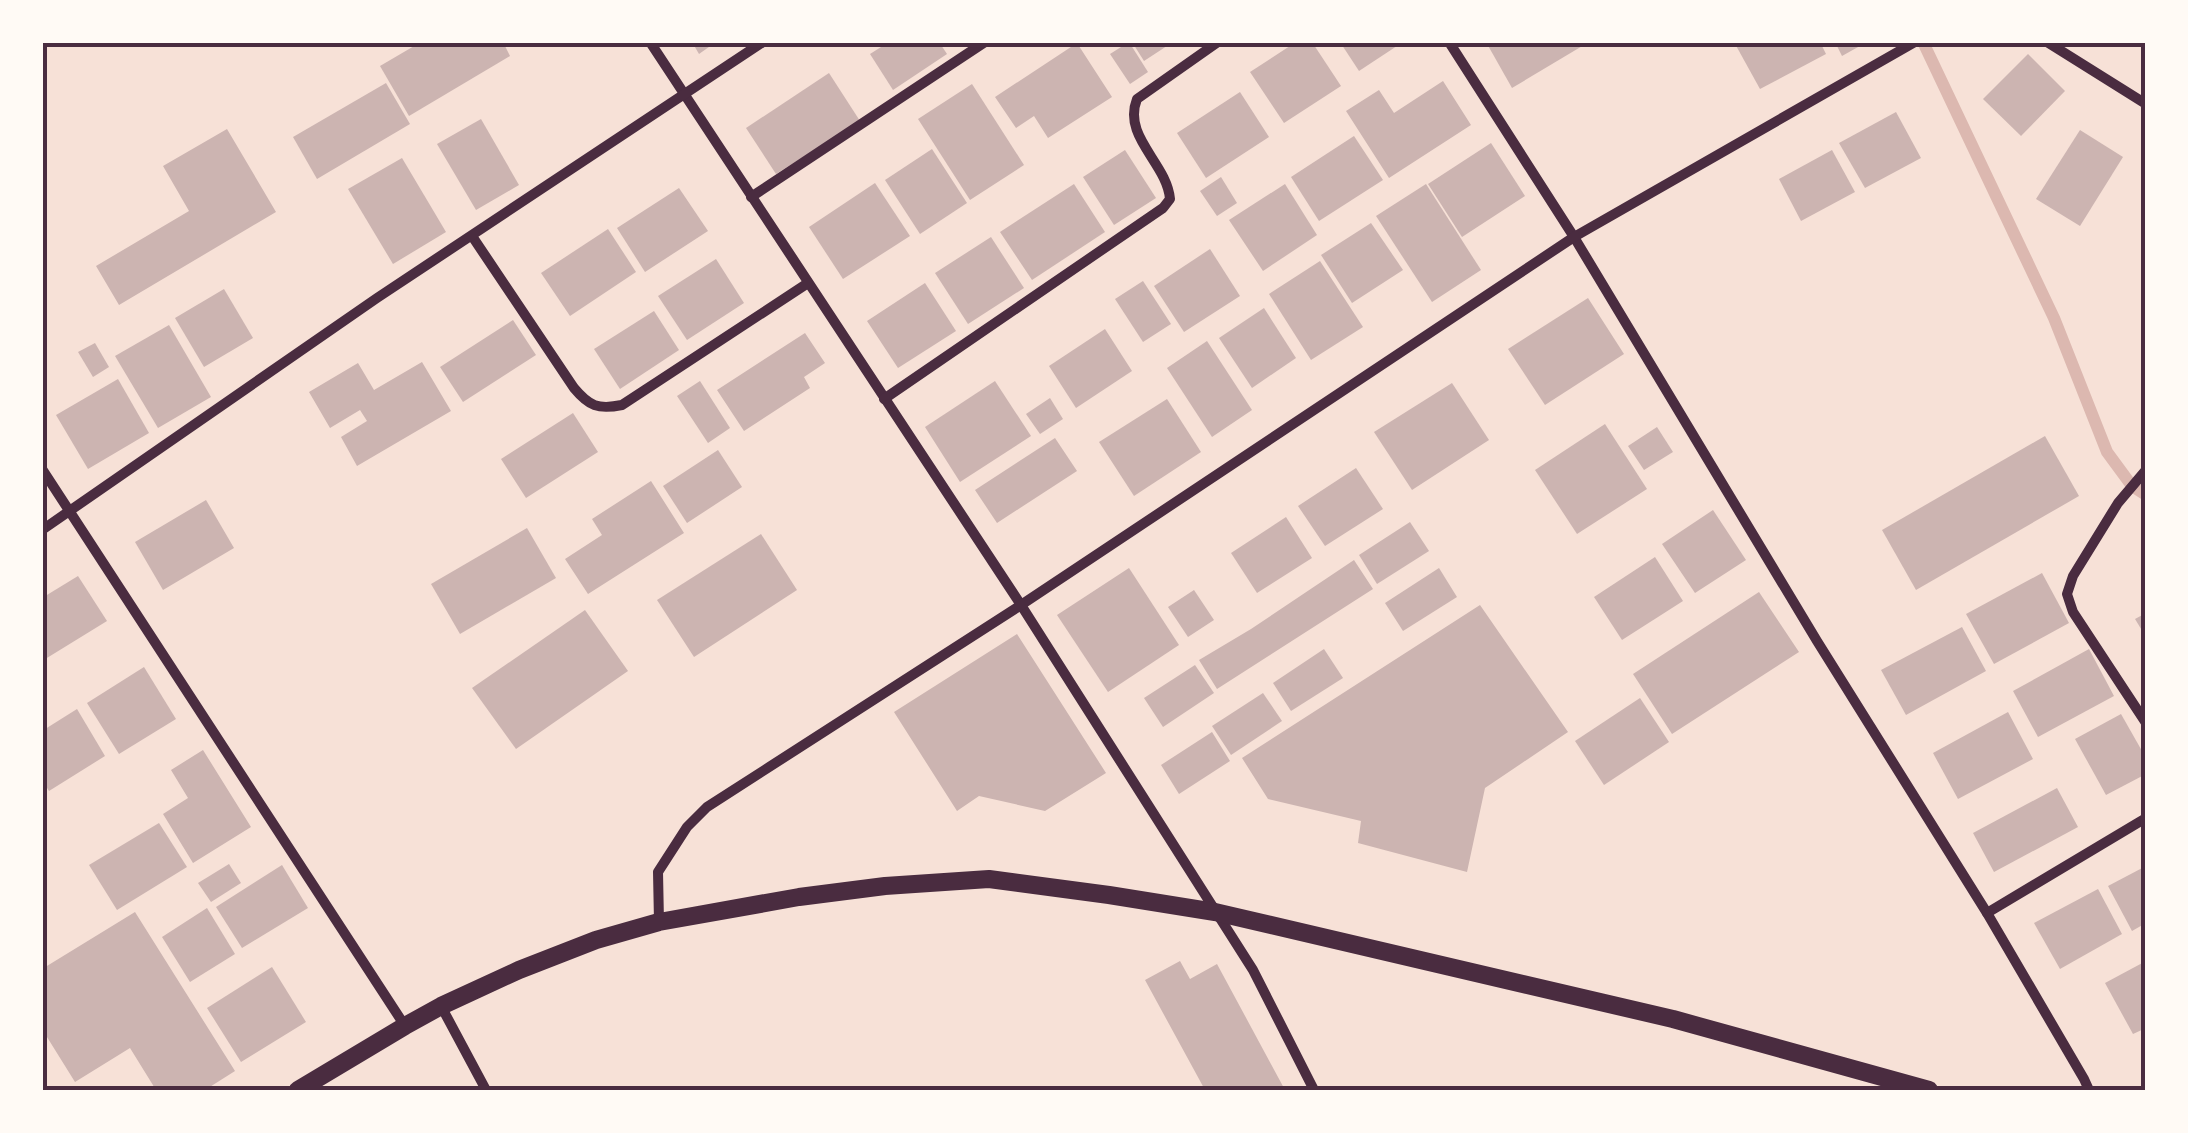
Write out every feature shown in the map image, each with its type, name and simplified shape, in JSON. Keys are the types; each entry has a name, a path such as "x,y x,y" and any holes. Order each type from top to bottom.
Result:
{"street":[{"path":"650,42 1021,604 1252,970 1314,1090"},
{"path":"42,530 377,298 762,42"},
{"path":"751,197 985,42"},
{"path":"884,398 1163,208 1170,199 1169,186 1138,136 1133,108 1137,98 1218,42"},
{"path":"1448,42 1574,237 1817,641 1987,913 2088,1090"},
{"path":"659,922 658,872 687,827 708,806 1021,604 1574,237 1914,42"},
{"path":"2047,42 2146,104"},
{"path":"472,236 574,388 585,401 607,408 622,405 808,283"},
{"path":"42,469 404,1026"},
{"path":"2146,470 2118,503 2073,576 2067,594 2074,612 2146,722"},
{"path":"1987,913 2146,818"},
{"path":"298,1090 441,1006 581,946 659,922 800,896 989,879 1215,912 1673,1019 1930,1090"},
{"path":"441,1006 486,1090"}],"building":[{"path":"421,42 503,42 510,56 409,116 380,66"},
{"path":"692,42 716,42 699,54"},
{"path":"889,42 939,42 947,54 893,90 870,54"},
{"path":"1129,42 1148,72 1130,84 1110,54"},
{"path":"1132,42 1173,42 1144,61"},
{"path":"1296,42 1312,42 1341,86 1284,123 1250,72"},
{"path":"1340,42 1403,42 1359,71"},
{"path":"1486,42 1589,42 1512,88"},
{"path":"1734,42 1820,42 1826,54 1760,89"},
{"path":"1835,42 1867,42 1842,56"},
{"path":"1077,43 1112,97 1048,138 1034,116 1016,128 995,97"},
{"path":"2028,54 2065,91 2021,136 1983,99"},
{"path":"829,73 860,121 776,174 746,128"},
{"path":"1443,81 1471,125 1389,178 1346,111 1379,90 1394,113"},
{"path":"386,83 410,124 317,179 293,137"},
{"path":"972,84 1024,165 970,200 918,119"},
{"path":"1240,92 1269,137 1206,178 1177,133"},
{"path":"1896,112 1921,158 1865,188 1839,143"},
{"path":"481,119 519,185 476,210 437,144"},
{"path":"227,129 276,212 119,305 96,266 189,211 163,166"},
{"path":"2080,130 2123,157 2080,226 2036,199"},
{"path":"1354,136 1383,180 1319,221 1291,177"},
{"path":"1491,143 1525,196 1462,237 1428,184"},
{"path":"932,149 967,203 920,234 885,180"},
{"path":"1125,150 1156,198 1114,225 1083,177"},
{"path":"1832,150 1855,192 1801,221 1779,179"},
{"path":"402,158 446,232 393,264 348,189"},
{"path":"1221,177 1237,203 1217,216 1200,191"},
{"path":"875,183 910,236 843,279 809,227"},
{"path":"1074,184 1105,232 1032,280 1000,232"},
{"path":"1285,184 1317,235 1263,271 1229,220"},
{"path":"1426,184 1481,270 1432,302 1376,216"},
{"path":"679,188 708,231 645,272 617,228"},
{"path":"1371,223 1403,270 1352,303 1321,255"},
{"path":"608,229 636,272 570,316 541,273"},
{"path":"991,237 1024,288 968,324 935,273"},
{"path":"1210,249 1240,296 1184,332 1154,286"},
{"path":"716,259 744,303 687,340 658,296"},
{"path":"1320,261 1363,327 1311,360 1269,294"},
{"path":"1143,281 1171,324 1143,342 1115,299"},
{"path":"925,283 956,331 898,368 867,321"},
{"path":"224,289 253,338 204,367 175,318"},
{"path":"1588,298 1624,354 1545,405 1508,349"},
{"path":"1264,308 1296,358 1252,388 1219,338"},
{"path":"654,311 679,350 620,389 594,349"},
{"path":"513,320 536,355 463,402 440,367"},
{"path":"169,325 211,397 158,428 115,356"},
{"path":"1105,329 1132,371 1076,408 1049,366"},
{"path":"805,333 825,363 804,377 810,388 744,431 717,390"},
{"path":"1207,341 1252,410 1212,437 1167,368"},
{"path":"95,343 109,367 93,377 78,352"},
{"path":"422,362 451,411 357,466 341,437 367,421 360,410 330,428 309,392 358,363 374,390"},
{"path":"118,379 149,433 88,469 56,415"},
{"path":"700,381 730,428 708,443 677,396"},
{"path":"995,381 1031,436 960,482 925,427"},
{"path":"1452,383 1489,440 1412,490 1374,432"},
{"path":"1050,398 1063,419 1040,434 1026,414"},
{"path":"1167,399 1201,452 1134,496 1099,442"},
{"path":"573,413 598,452 526,498 501,459"},
{"path":"1605,424 1647,489 1577,534 1535,470"},
{"path":"1657,427 1673,452 1644,470 1628,446"},
{"path":"2045,436 2079,496 1916,590 1882,530"},
{"path":"1055,438 1077,471 997,523 975,490"},
{"path":"718,450 742,487 687,523 663,486"},
{"path":"1356,468 1383,509 1325,546 1298,506"},
{"path":"651,481 684,533 588,594 565,559 602,535 592,519"},
{"path":"206,500 234,548 163,590 135,542"},
{"path":"1713,510 1746,560 1695,593 1662,544"},
{"path":"1286,517 1312,558 1257,593 1231,553"},
{"path":"1410,522 1429,551 1377,584 1359,555"},
{"path":"527,528 556,578 460,634 431,584"},
{"path":"761,534 797,590 694,657 657,600"},
{"path":"1655,557 1683,601 1622,640 1594,597"},
{"path":"1354,560 1373,589 1217,689 1199,660"},
{"path":"1129,568 1179,645 1108,692 1057,615"},
{"path":"1439,568 1457,597 1403,631 1385,603"},
{"path":"2042,573 2069,623 1994,664 1966,614"},
{"path":"78,576 107,621 42,661 42,598"},
{"path":"1194,590 1214,620 1188,637 1168,607"},
{"path":"1759,592 1799,652 1672,734 1633,674"},
{"path":"1480,605 1568,732 1485,788 1467,872 1358,843 1361,821 1268,799 1242,758"},
{"path":"585,610 628,671 516,749 472,688"},
{"path":"2146,613 2146,637 2135,619"},
{"path":"1962,627 1986,671 1906,715 1881,670"},
{"path":"1017,634 1106,773 1045,811 979,796 957,811 894,712"},
{"path":"1324,649 1343,678 1291,711 1273,683"},
{"path":"2089,649 2114,696 2038,737 2013,691"},
{"path":"1195,665 1214,693 1163,727 1144,698"},
{"path":"144,667 176,719 119,754 87,703"},
{"path":"1263,693 1282,721 1231,755 1212,726"},
{"path":"1640,698 1669,742 1604,785 1575,741"},
{"path":"77,709 105,756 49,791 42,780 42,731"},
{"path":"2008,712 2033,759 1958,799 1933,753"},
{"path":"2121,714 2146,758 2146,774 2106,795 2075,739"},
{"path":"1212,732 1230,761 1179,794 1161,765"},
{"path":"203,750 251,827 193,863 163,814 188,798 171,770"},
{"path":"2057,788 2078,827 1994,872 1973,833"},
{"path":"159,823 187,867 117,910 89,865"},
{"path":"229,864 241,883 211,902 198,883"},
{"path":"282,865 308,908 242,948 216,907"},
{"path":"2146,866 2146,923 2132,931 2108,886"},
{"path":"2098,889 2122,934 2060,969 2034,923"},
{"path":"207,908 235,954 190,982 162,937"},
{"path":"135,912 235,1071 205,1090 156,1090 130,1048 75,1082 42,1029 42,969"},
{"path":"1180,961 1190,979 1217,964 1285,1090 1205,1090 1145,980"},
{"path":"2146,961 2146,1028 2133,1034 2105,983"},
{"path":"272,967 306,1022 241,1062 207,1008"}],"waterway":[{"path":"1923,42 2054,318 2107,452 2132,486 2146,495"}]}
